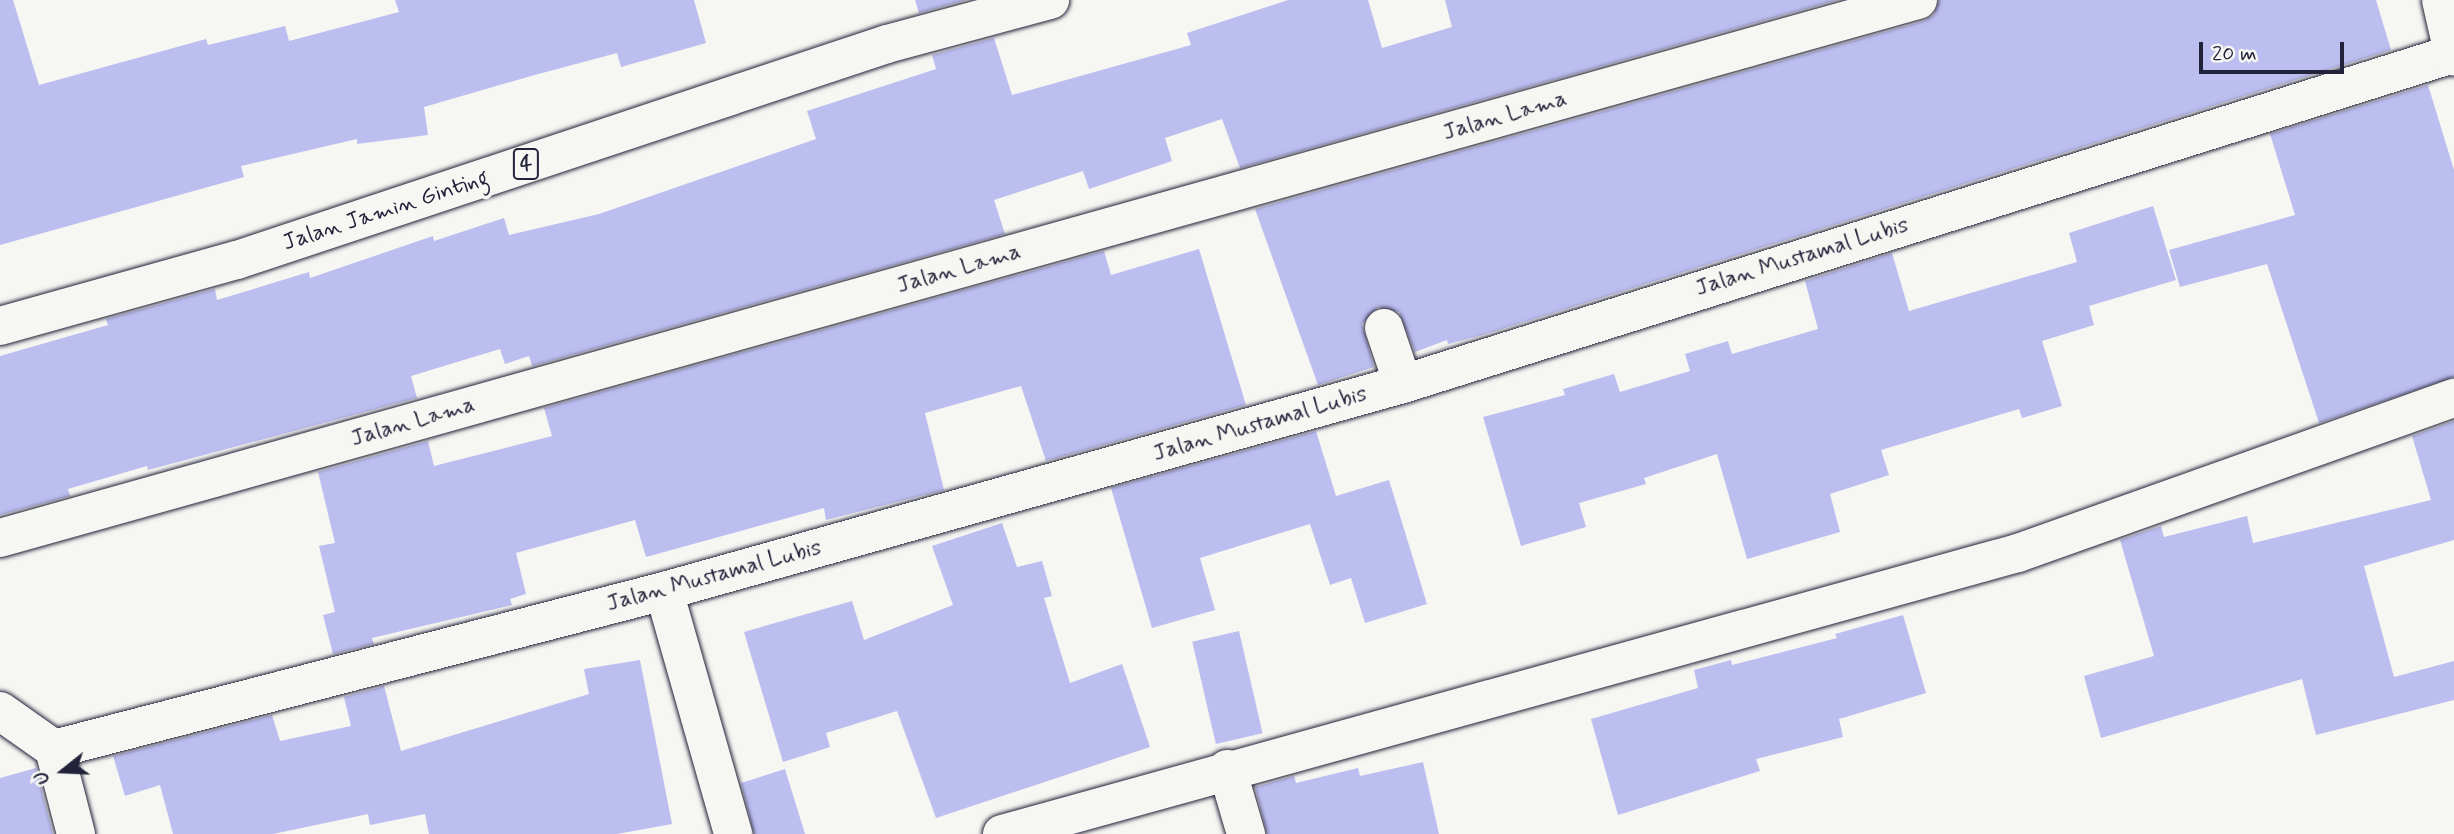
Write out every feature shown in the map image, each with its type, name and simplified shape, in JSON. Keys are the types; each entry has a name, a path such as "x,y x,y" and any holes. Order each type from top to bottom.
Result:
{"main road":[{"name":"Jalan Jamin Ginting","path":"0,326 237,260 887,44 1050,0"},
{"name":"Jalan Lama","path":"0,537 1917,0"},
{"path":"2441,0 2454,55"},
{"name":"Jalan Mustamal Lubis","path":"54,749 664,591 1403,384 2454,55"},
{"path":"1384,328 1403,384"},
{"path":"1002,834 1227,769 2018,553 2454,398"},
{"path":"664,591 733,834"},
{"path":"0,711 54,749 76,834"},
{"path":"1227,769 1246,834"}],"building":[{"path":"0,0 13,0 39,85 206,39 208,45 285,26 289,41 399,12 395,0 694,0 706,43 621,67 617,53 531,76 424,107 428,135 357,144 357,139 241,166 244,177 0,245"},
{"path":"915,0 966,0 919,13"},
{"path":"1288,0 1368,0 1382,48 1452,27 1445,0 1837,0 1240,168 1222,119 1165,138 1172,161 1089,189 1083,171 994,200 1005,234 532,366 529,356 505,364 500,349 411,376 417,398 148,470 147,466 68,489 70,496 0,515 0,356 108,325 106,319 215,289 217,300 309,272 310,278 433,236 434,241 504,218 509,235 599,214 816,139 807,111 936,69 932,55 994,38 1012,95 1191,45 1187,33"},
{"path":"1939,0 2376,0 2391,50 1448,344 1447,340 1415,352 1399,312 1378,307 1362,324 1374,367 1318,385 1255,209 1924,21 1934,15"},
{"path":"2428,85 2454,170 2454,377 2319,423 2267,264 2180,287 2169,250 2295,215 2270,134"},
{"path":"2153,206 2176,280 2089,306 2094,325 2042,341 2062,406 2022,418 2019,409 1881,450 1889,475 1830,494 1840,532 1747,559 1717,454 1644,478 1646,484 1579,503 1586,527 1521,546 1483,417 1565,395 1563,389 1614,374 1620,392 1690,371 1685,354 1728,341 1732,354 1818,329 1805,281 1892,253 1909,311 2077,262 2069,233"},
{"path":"1199,249 1246,405 1046,461 1021,386 925,413 944,490 826,520 824,508 646,557 635,520 516,553 526,594 510,599 512,605 372,638 374,644 333,654 323,615 335,612 319,546 335,543 318,472 428,441 434,466 552,436 544,408 1104,251 1111,275"},
{"path":"2454,421 2454,540 2364,566 2394,677 2454,661 2454,700 2316,735 2302,679 2101,738 2084,676 2154,656 2120,540 2161,526 2164,537 2247,516 2253,543 2431,500 2412,436"},
{"path":"1316,431 1336,496 1389,480 1427,604 1365,623 1351,578 1330,585 1310,524 1200,558 1215,610 1152,628 1111,488"},
{"path":"1002,523 1017,567 1042,561 1052,596 1044,598 1070,683 1122,664 1150,747 936,818 897,711 826,733 830,747 783,762 744,632 852,601 864,640 953,605 932,546"},
{"path":"1903,615 1926,693 1839,719 1843,737 1756,759 1760,771 1618,815 1591,719 1698,688 1694,670 1731,660 1732,665 1837,638 1835,634"},
{"path":"1239,631 1263,733 1216,744 1192,642"},
{"path":"640,660 672,824 617,834 429,834 425,814 370,825 368,814 273,834 173,834 160,785 125,796 113,756 272,715 280,741 351,726 344,697 384,686 401,751 589,694 584,669"},
{"path":"1423,762 1439,834 1267,834 1255,787 1294,776 1296,783 1358,768 1360,776"},
{"path":"36,768 53,834 0,834 0,778"},
{"path":"785,769 805,834 754,834 741,783"}]}
